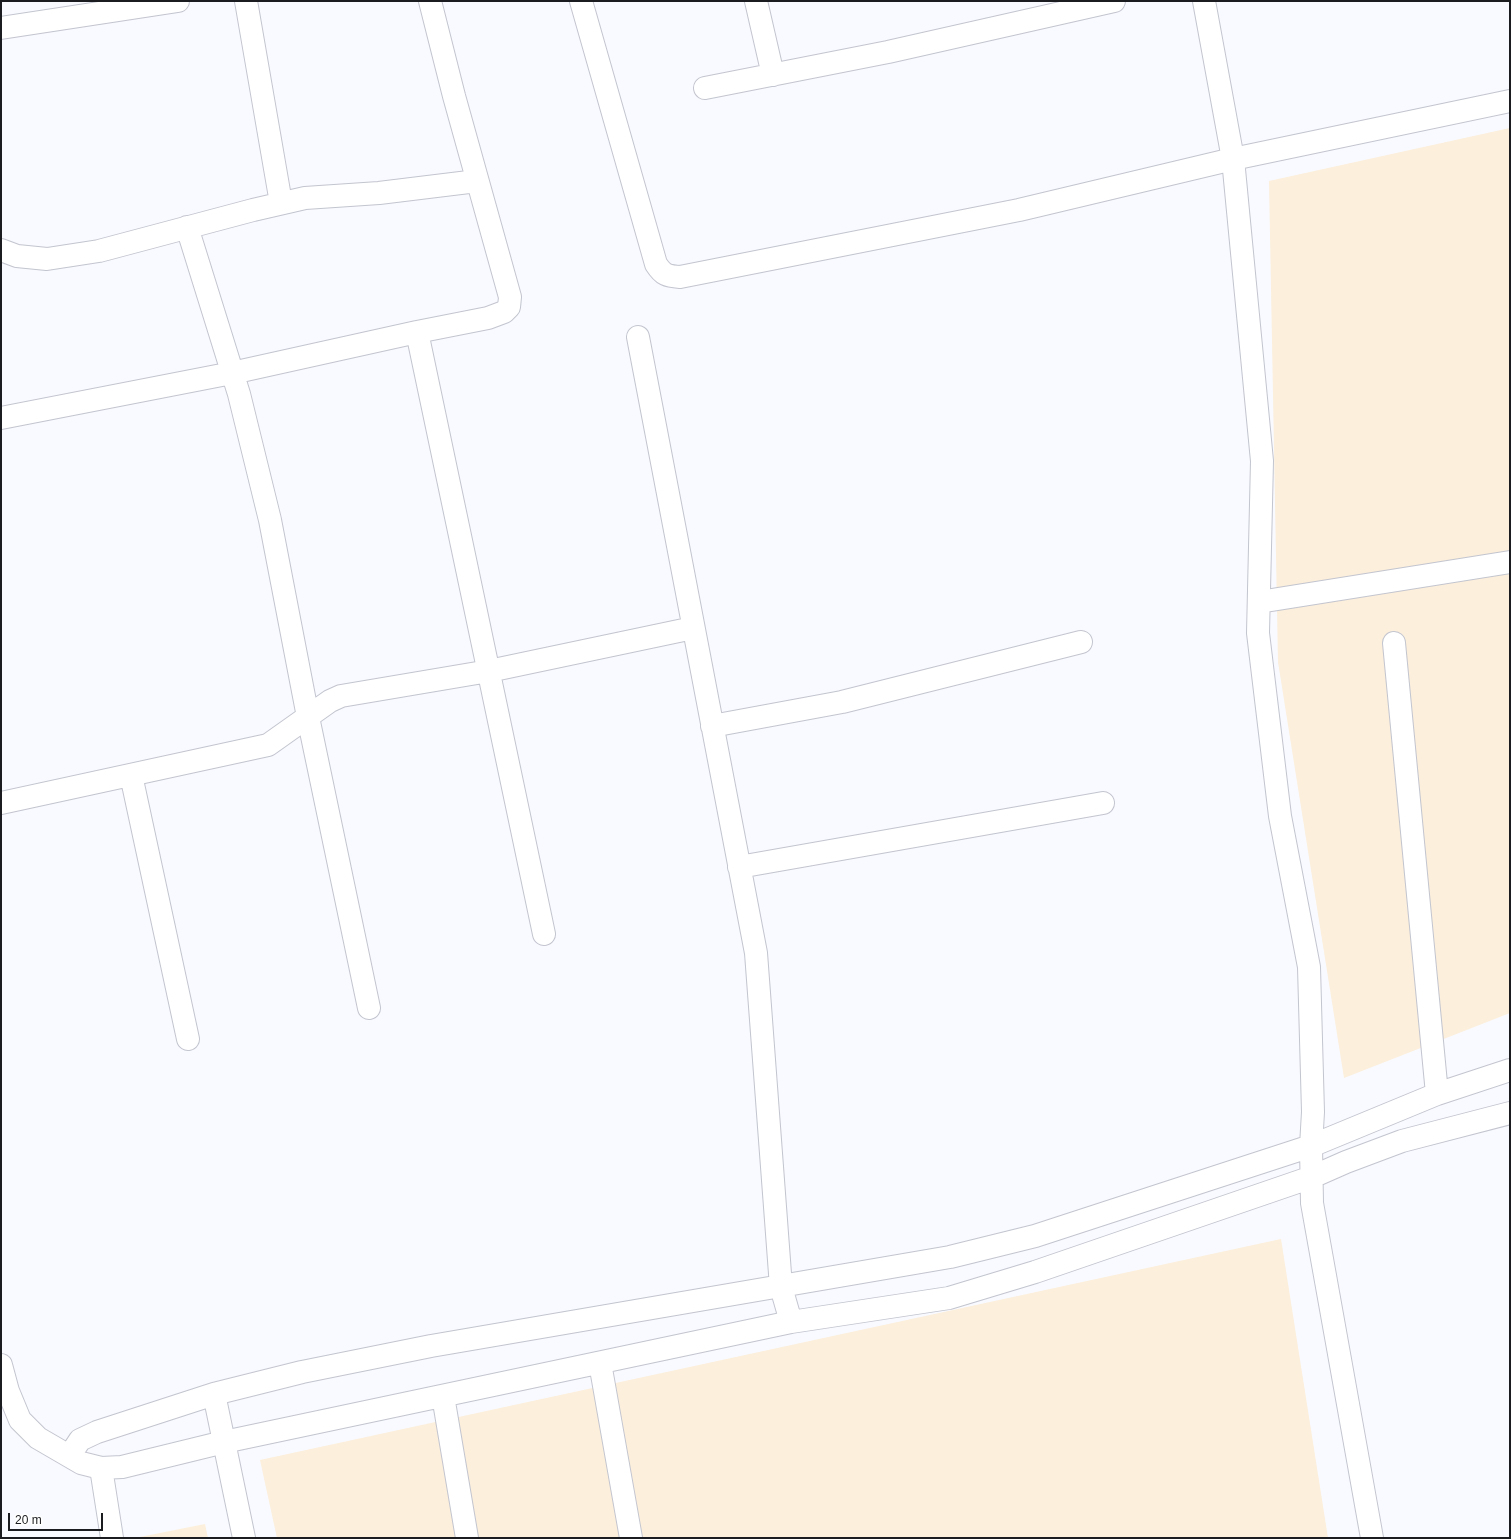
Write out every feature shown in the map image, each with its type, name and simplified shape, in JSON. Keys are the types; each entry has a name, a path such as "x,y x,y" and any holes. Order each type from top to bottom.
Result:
{"street":[{"path":"1,28 93,8 178,1"},
{"path":"246,1 281,203"},
{"path":"1,418 232,373 417,332 488,318 504,312 509,307 510,297 454,96 430,1"},
{"path":"581,1 656,264 662,273 680,277 1019,210 1233,159 1510,101"},
{"path":"756,1 774,75"},
{"path":"705,88 888,52 1114,1"},
{"path":"1204,1 1233,159 1262,461 1258,633 1280,816 1310,967 1313,1112 1312,1203 1372,1538"},
{"path":"1,250 17,256 47,259 99,251 187,227 305,198 379,193 477,181"},
{"path":"187,227 239,394 270,520 308,717 369,1008"},
{"path":"417,332 544,934"},
{"path":"638,337 756,953 781,1287 791,1322"},
{"path":"1259,602 1510,562"},
{"path":"1,803 268,745 330,701 341,696 489,671 693,628"},
{"path":"712,726 842,702 1081,642"},
{"path":"1394,643 1437,1094"},
{"path":"131,775 188,1039"},
{"path":"739,867 1103,803"},
{"path":"70,1455 80,1440 97,1432 214,1394 302,1372 431,1346 950,1257 1035,1236 1312,1146 1437,1094 1510,1070"},
{"path":"1,1365 8,1391 20,1420 38,1438 81,1462 101,1468 122,1467 224,1442 791,1322 949,1298 1035,1272 1312,1178 1346,1162 1402,1141 1510,1113"},
{"path":"600,1363 632,1538"},
{"path":"214,1394 244,1538"},
{"path":"443,1396 467,1538"},
{"path":"101,1468 112,1538"}],"shaded area":[{"path":"1510,128 1510,1013 1344,1078 1278,662 1269,181"},
{"path":"1281,1239 1328,1538 277,1538 260,1460"},
{"path":"205,1524 208,1538 135,1538"}]}
